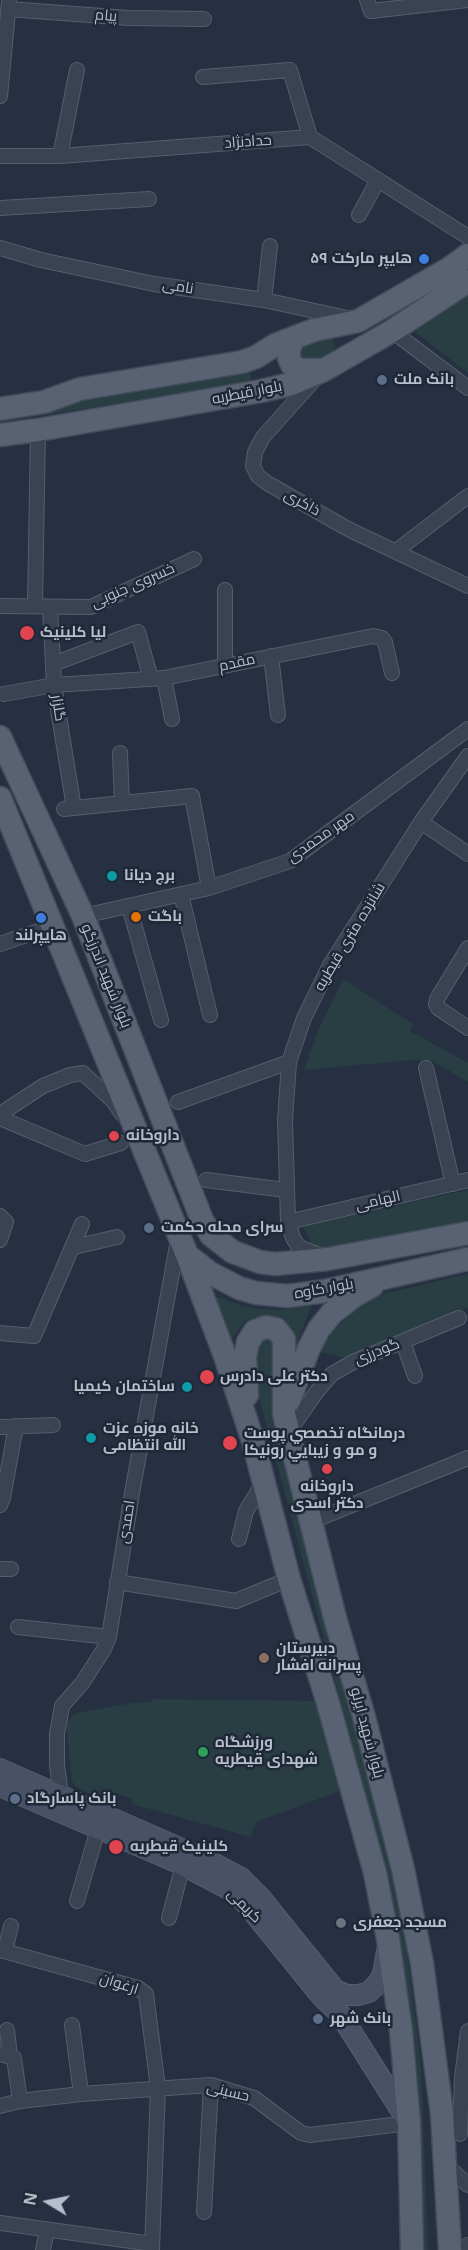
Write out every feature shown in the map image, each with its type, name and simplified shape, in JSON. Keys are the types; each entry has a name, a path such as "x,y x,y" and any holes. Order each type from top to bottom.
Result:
{"main road":[{"name":"بلوار قیطریه","path":"0,409 44,402 80,389 227,365 256,357 275,345 314,330 358,321 450,268 468,255"},
{"name":"بلوار قیطریه","path":"0,435 261,392 291,384 324,370 392,331 468,281"},
{"path":"294,338 289,348 292,365 299,370 324,370"},
{"path":"256,357 271,363 274,369 271,382 261,392"},
{"path":"0,394 38,388 80,389"},
{"name":"بلوار شهید اندرزگو","path":"0,737 83,916 202,1220"},
{"name":"بلوار شهید اندرزگو","path":"2,805 109,1065 130,1140 183,1245"},
{"path":"87,1011 96,1015 111,1014 117,1009 117,1002"},
{"path":"109,1065 109,1050 113,1042 121,1038 134,1044"},
{"name":"بلوار کاوه","path":"202,1220 211,1235 221,1244 246,1258 274,1264 328,1259 468,1233"},
{"name":"بلوار کاوه","path":"183,1245 210,1273 239,1288 272,1295 306,1294 468,1259"},
{"name":"بلوار شهید ایرلو","path":"183,1245 225,1356 253,1441 289,1579 328,1702 375,1873 388,1939 401,2031 409,2123 412,2250"},
{"path":"286,1423 309,1348 319,1329 332,1313 354,1296 404,1273"},
{"name":"بلوار شهید ایرلو","path":"253,1441 253,1417 246,1393 245,1357 248,1342 255,1331 266,1327 276,1329 284,1339 286,1423 310,1522 403,1869 426,1994 442,2114 450,2250"},
{"name":"کریمی","path":"0,1769 209,1861 241,1878 260,1897 335,1990 346,1995 369,1992 378,1983 383,1974 388,1939"},
{"name":"کریمی","path":"0,1786 183,1865 236,1893 322,1997 340,2014 409,2123"}],"street":[{"path":"367,0 371,11 468,0"},
{"path":"0,96 8,4"},
{"name":"پیام","path":"8,4 129,18 204,19"},
{"path":"60,156 77,70"},
{"path":"203,77 290,70 310,137 468,237"},
{"name":"حدادنژاد","path":"0,156 60,156 310,137"},
{"path":"359,215 378,180"},
{"path":"0,208 149,199"},
{"path":"264,300 270,246"},
{"name":"نامی","path":"0,248 41,260 154,284 264,300 358,321"},
{"path":"392,331 468,388"},
{"name":"ذاکری","path":"324,370 293,401 263,437 255,452 253,466 258,476 350,530 468,586"},
{"path":"35,606 38,430"},
{"path":"396,551 468,496"},
{"name":"خسروی جنوبی","path":"0,606 91,607 194,559"},
{"path":"225,590 225,665"},
{"name":"گلزار","path":"50,607 54,685 69,809 122,803"},
{"path":"53,664 138,632 158,678 172,719"},
{"name":"مقدم","path":"4,694 54,685 158,678 374,636 382,638 385,642 392,674"},
{"path":"271,656 278,715"},
{"name":"مهر محمدی","path":"83,916 210,888 290,861 468,729"},
{"path":"120,753 122,803 192,796 210,888"},
{"name":"شانزده متری قیطریه","path":"328,1259 299,1246 293,1238 288,1222 286,1085 289,1062 304,1018 330,964 421,822 468,756"},
{"path":"421,822 468,854"},
{"path":"181,894 210,1015"},
{"path":"129,906 161,1020"},
{"path":"0,945 53,926"},
{"path":"468,948 436,999 436,1004 438,1008 468,1028"},
{"path":"178,1102 289,1062"},
{"path":"426,1068 453,1184"},
{"path":"83,1073 113,1101 130,1140 86,1154 0,1116 43,1086 70,1075 83,1073"},
{"path":"206,1180 286,1190"},
{"name":"الهامی","path":"288,1222 468,1180"},
{"path":"0,1216 6,1222 0,1240"},
{"path":"0,1332 34,1336 82,1224"},
{"path":"74,1247 117,1236"},
{"name":"احمدی","path":"61,1796 57,1766 57,1734 62,1706 83,1682 109,1637 117,1582 183,1245"},
{"name":"گودرزی","path":"286,1423 332,1374 353,1362 459,1318"},
{"path":"403,1342 415,1376"},
{"path":"0,1426 53,1425"},
{"path":"0,1505 16,1426"},
{"path":"310,1522 468,1458"},
{"path":"239,1539 246,1511 264,1483"},
{"path":"117,1582 236,1601 289,1579"},
{"path":"18,1627 109,1637"},
{"path":"77,1901 98,1829"},
{"path":"169,1918 183,1865"},
{"path":"2,1951 11,1926"},
{"name":"ارغوان","path":"2,1951 143,1991 146,1994 158,2088"},
{"path":"72,2025 81,2094"},
{"path":"7,2030 5,2055 16,2062 20,2101"},
{"path":"460,2134 462,2077 468,2031"},
{"path":"204,2212 211,2085"},
{"name":"حسینی","path":"0,2106 20,2101 81,2094 211,2085 254,2098 301,2133 310,2135 409,2123"},
{"path":"0,2223 152,2247 158,2088"},
{"path":"446,2165 468,2185"},
{"path":"43,2250 47,2230"},
{"path":"465,2250 468,2245"}],"green space":[{"path":"468,296 468,373 410,328"},
{"path":"324,334 332,338 335,346 333,354 307,367 293,350"},
{"path":"250,373 252,382 0,422 0,415"},
{"path":"343,979 413,1024 410,1031 468,1063 468,1082 433,1061 412,1060 304,1070 318,1031"},
{"path":"468,1190 468,1226 327,1252 311,1243 303,1226"},
{"path":"468,1274 468,1308 346,1358 320,1352 333,1331 354,1311 373,1299 386,1293"},
{"path":"212,1295 243,1306 260,1309 282,1310 311,1306 290,1363 269,1318 255,1317 245,1321 230,1342"},
{"path":"265,1334 276,1348 275,1416 288,1479 389,1856 406,1943 421,2065 428,2250 418,2250 415,2084 403,1963 390,1899 350,1736 257,1390 249,1349"},
{"name":"ورزشگاه شهدای قیطریه","path":"153,1699 321,1701 348,1788 256,1822 251,1837 132,1804 132,1798 113,1793 106,1801 76,1787 72,1781 66,1723 76,1713 132,1703 152,1702"}],"place":[{"name":"هایپر مارکت ۵۹","path":"424,259"},
{"name":"بانک ملت","path":"382,380"},
{"name":"لیا کلینیک","path":"27,633"},
{"name":"برج دیانا","path":"112,876"},
{"name":"باگت","path":"136,917"},
{"name":"هایپرلند","path":"41,918"},
{"name":"داروخانه","path":"114,1136"},
{"name":"سرای محله حکمت","path":"149,1228"},
{"name":"دکتر علی دادرس","path":"207,1377"},
{"name":"ساختمان کیمیا","path":"187,1387"},
{"name":"خانه موزه عزت الله انتظامی","path":"91,1438"},
{"name":"درمانگاه تخصصي پوست و مو و زيبايي رونيكا","path":"230,1443"},
{"name":"داروخانه دکتر اسدی","path":"327,1469"},
{"name":"دبیرستان پسرانه افشار","path":"264,1658"},
{"name":"ورزشگاه شهدای قیطریه","path":"203,1752"},
{"name":"بانک پاسارگاد","path":"15,1799"},
{"name":"کلینیک قیطریه","path":"116,1847"},
{"name":"مسجد جعفری","path":"341,1923"},
{"name":"بانک شهر","path":"318,2019"}]}
